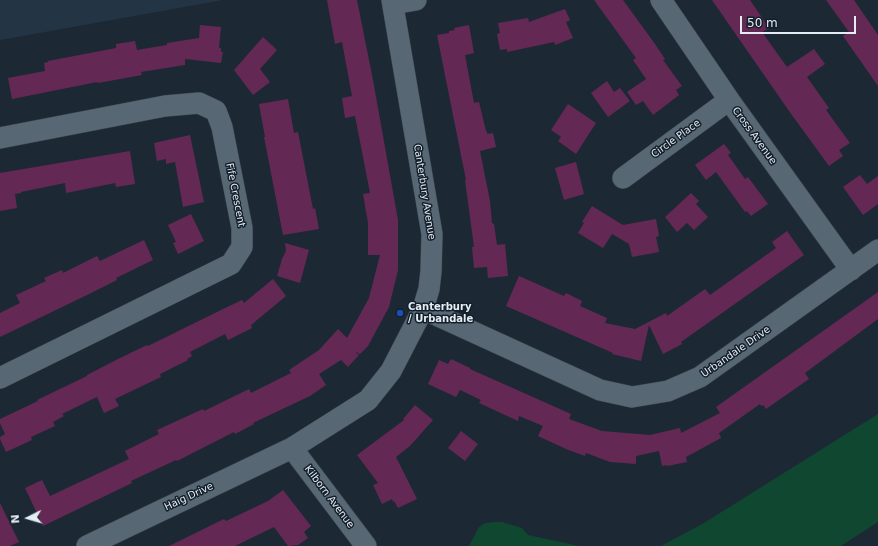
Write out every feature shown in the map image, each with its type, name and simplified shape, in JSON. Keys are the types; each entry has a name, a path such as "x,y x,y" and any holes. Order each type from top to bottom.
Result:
{"street":[{"path":"393,2 416,0"},
{"name":"Cross Avenue","path":"661,0 729,100 851,270"},
{"name":"Canterbury Avenue","path":"292,448 368,400 391,371 423,309 429,289 432,234 393,2"},
{"name":"Circle Place","path":"623,178 729,100"},
{"name":"Fife Crescent","path":"0,138 165,106 198,103 216,111 222,127 242,228 242,247 231,264 0,378"},
{"name":"Urbandale Drive","path":"423,309 600,390 632,397 668,391 700,377 878,250"},
{"name":"Haig Drive","path":"87,546 292,448"},
{"name":"Kilborn Avenue","path":"292,448 366,546"}],"shaded area":[{"path":"0,0 223,0 0,40"}],"green space":[{"path":"878,414 878,522 841,546 661,546 704,523"},
{"path":"502,522 522,528 528,535 579,546 469,546 479,527 485,523"}],"building":[{"path":"327,0 357,0 398,220 398,270 389,307 368,346 360,354 354,351 359,355 348,367 341,360 319,374 326,385 310,396 253,423 254,424 235,434 234,432 177,461 176,460 131,481 132,483 43,526 25,488 42,480 50,496 129,459 125,451 159,434 157,430 203,409 204,411 249,389 251,393 291,373 289,370 319,350 338,329 347,338 369,298 380,255 368,255 368,223 363,194 370,193 355,116 345,118 342,98 352,96 342,42 335,44"},
{"path":"594,0 623,0 655,44 665,59 663,60 682,86 676,90 679,95 653,115 643,101 636,105 627,92 646,79 633,60 636,58"},
{"path":"712,0 750,0 769,28 762,32 787,67 814,49 825,64 807,77 829,108 826,110 850,143 839,150 843,156 829,166"},
{"path":"826,0 854,0 878,35 878,86 843,36 849,32"},
{"path":"565,9 570,20 566,22 573,38 555,45 554,42 507,52 507,49 500,50 497,34 500,33 498,23 528,18 529,22"},
{"path":"200,25 221,27 219,48 221,48 221,52 223,52 221,63 185,59 185,65 141,72 142,75 97,82 12,99 8,78 45,71 44,63 48,61 116,48 116,44 135,41 137,50 199,38"},
{"path":"469,25 474,53 465,55 474,103 479,102 487,134 493,133 496,147 480,151 497,245 505,244 508,276 488,278 487,267 474,268 472,247 474,247 466,180 437,35 449,33 449,31 455,30 454,28"},
{"path":"263,37 277,50 260,69 270,82 253,95 234,70"},
{"path":"607,81 614,92 620,88 630,101 608,117 591,93"},
{"path":"288,99 294,133 298,132 313,209 315,208 319,229 283,235 259,104"},
{"path":"568,104 596,123 576,154 558,141 561,137 551,130"},
{"path":"190,135 204,202 183,207 175,162 166,164 166,159 157,161 154,143"},
{"path":"724,144 731,153 728,155 745,179 748,177 768,204 751,216 747,211 745,212 716,172 706,180 695,165"},
{"path":"130,151 135,184 116,187 115,183 66,193 65,183 15,194 17,208 0,211 0,173"},
{"path":"576,162 584,194 564,200 555,168"},
{"path":"860,175 867,184 878,176 878,204 863,215 843,187"},
{"path":"691,193 699,201 696,204 708,217 694,230 687,223 677,232 665,217"},
{"path":"592,206 623,225 656,219 659,236 656,237 659,252 632,257 629,244 612,234 603,248 578,233 584,223 582,222"},
{"path":"191,214 204,241 178,254 173,243 176,242 168,225"},
{"path":"787,231 804,255 681,342 682,344 663,354 649,325 641,361 612,354 613,353 506,306 519,276 564,296 566,293 582,301 580,306 607,318 605,323 635,329 666,313 667,316 705,289 710,295 776,248 772,242"},
{"path":"144,240 153,260 116,278 117,280 0,337 0,313 20,303 16,295 46,281 44,278 62,270 63,273 97,256 100,261"},
{"path":"285,243 309,250 300,283 277,276 286,251"},
{"path":"273,279 286,296 251,325 252,328 228,340 225,334 190,352 192,356 187,359 188,360 160,374 161,377 115,399 119,406 104,413 97,397 62,414 64,416 53,422 55,426 31,437 32,440 6,452 0,439 0,437 5,434 0,423 0,419 147,345 148,346 242,300 244,303"},
{"path":"878,292 878,319 805,373 809,379 766,409 760,404 719,433 721,438 686,457 687,462 662,466 659,451 636,456 636,464 610,462 586,453 585,456 538,436 543,426 519,416 518,421 479,403 481,400 460,390 456,397 428,384 439,360 448,364 451,359 571,414 569,419 602,431 650,435 680,428 681,433 720,413 716,407"},
{"path":"415,405 433,420 410,446 396,457 417,499 398,508 392,499 382,504 373,485 378,483 357,455 404,420 403,419"},
{"path":"461,431 478,444 465,461 448,448"},
{"path":"283,490 311,526 304,532 308,538 298,545 288,546 274,527 235,546 169,546 224,519 226,521 268,501"},
{"path":"0,503 19,542 10,546 0,546"}],"place":[{"name":"Canterbury / Urbandale","path":"400,313"}]}
